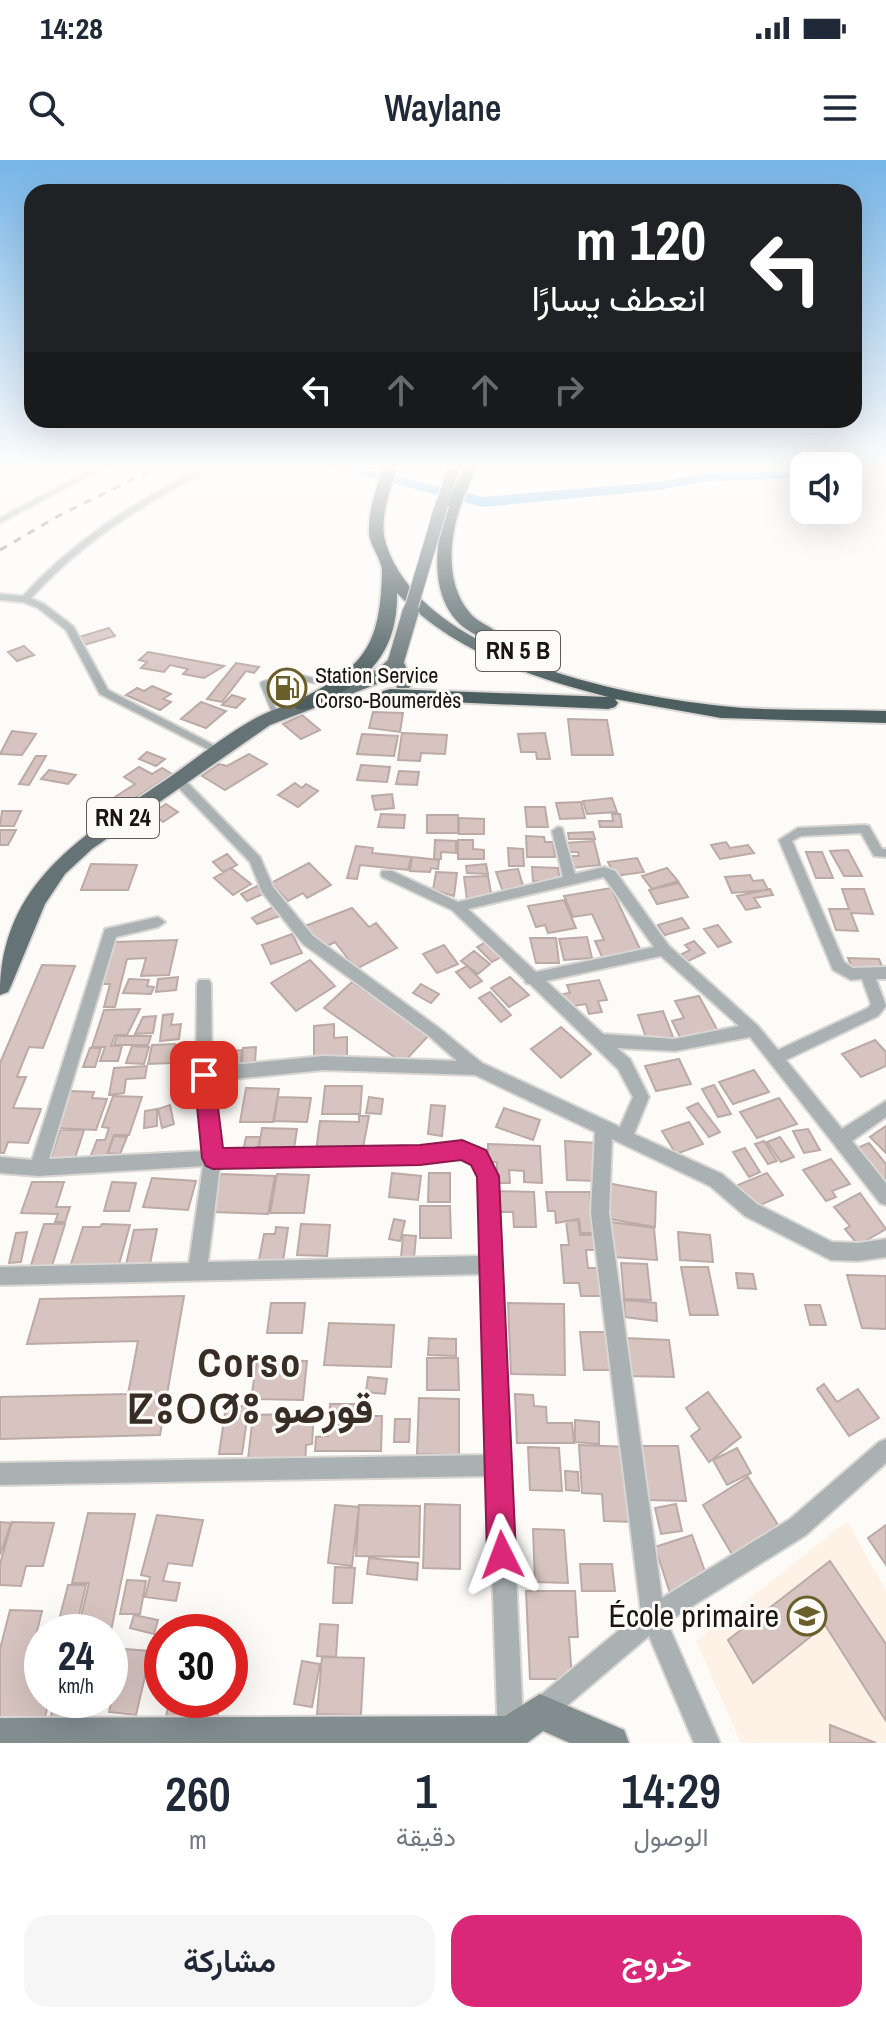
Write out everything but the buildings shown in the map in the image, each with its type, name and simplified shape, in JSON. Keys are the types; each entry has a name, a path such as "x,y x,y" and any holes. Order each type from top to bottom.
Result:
{"highway":[{"name":"RN 5 B","path":"379,540 389,575 424,613 462,637 508,659 621,695 723,712 886,717"},
{"name":"RN 5 B","path":"389,540 395,563 409,584 456,623 578,675 640,690 727,701 886,707"},
{"path":"447,540 445,557 450,589 459,611 488,634 578,675"},
{"path":"304,705 346,689 364,672 376,653 388,608 389,575"},
{"path":"387,688 723,712"}],"main road":[{"path":"387,688 436,540"},
{"path":"346,689 387,688"},
{"path":"304,705 387,688"},
{"name":"RN 24","path":"0,986 35,902 58,869 85,844 219,752 276,716 304,705"},
{"path":"0,1736 511,1738 540,1712 611,1743"}],"street":[{"path":"25,599 86,540"},
{"path":"0,597 25,599 41,606 70,628 104,692 219,752"},
{"path":"178,780 256,860 267,889 308,940 434,1032 476,1068 716,1180 751,1210 821,1247 858,1252 886,1248"},
{"path":"886,853 878,853 865,829 798,832 785,840 838,966 851,974 886,973"},
{"path":"558,831 570,880"},
{"path":"457,907 604,872 610,874 664,950 753,1030 886,1197"},
{"path":"387,874 457,907 624,1064 641,1097 625,1136"},
{"path":"38,1168 110,933 158,922"},
{"path":"531,979 664,950"},
{"path":"776,1058 873,1012 879,1005 878,996 867,973"},
{"path":"197,1272 213,1158 204,1075 204,984"},
{"path":"599,1040 675,1045 753,1030"},
{"path":"204,1075 323,1063 476,1068"},
{"path":"840,1140 886,1108"},
{"path":"604,1126 600,1213 653,1617 707,1743"},
{"path":"0,1165 38,1168 213,1158 420,1155 462,1150 479,1157 488,1176 497,1465 511,1738"},
{"path":"0,1276 491,1265"},
{"path":"540,1712 653,1617 798,1527 886,1449"},
{"path":"0,1474 497,1465"}],"lane":[{"path":"276,716 263,684 275,678 292,675 346,689"}],"shaded area":[{"name":"École primaire","path":"847,1521 886,1591 886,1743 741,1743 696,1641"}],"railway":[{"path":"0,550 17,540"}],"place":[{"name":"Station Service Corso-Boumerdès","path":"287,688"},
{"name":"École primaire","path":"807,1616"}],"district":[{"name":"Corso ⵇⵓⵔⵚⵓ قورصو","path":"250,1386"}],"route":[{"path":"204,1075 213,1158 420,1155 462,1150 479,1157 488,1176 502,1555"}]}
